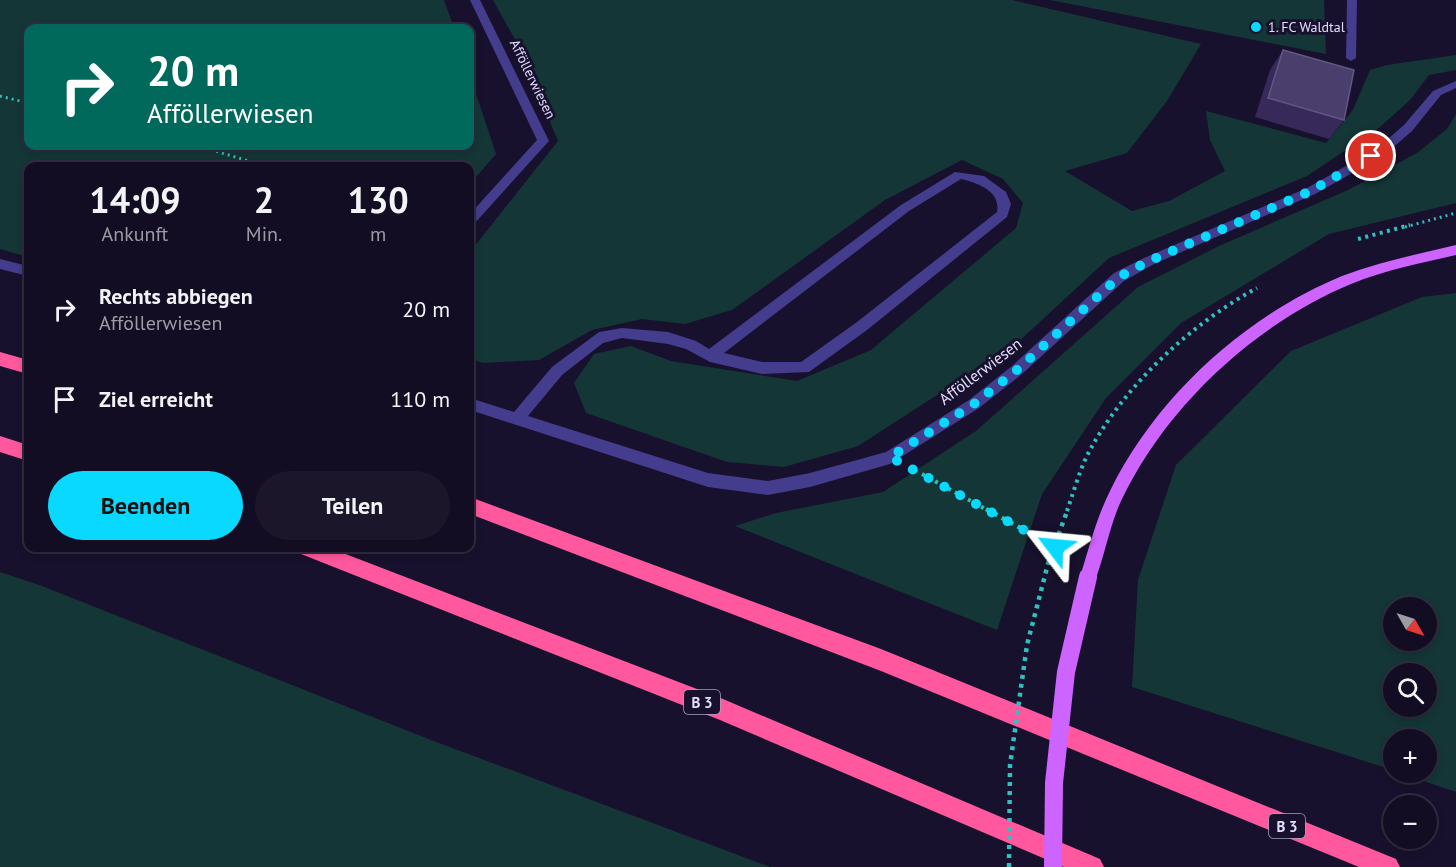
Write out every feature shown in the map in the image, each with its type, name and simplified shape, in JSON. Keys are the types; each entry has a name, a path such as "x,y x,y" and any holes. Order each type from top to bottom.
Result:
{"highway":[{"path":"0,358 24,365"},
{"path":"0,444 24,452"},
{"name":"B 3","path":"474,507 881,660 1388,867"},
{"name":"B 3","path":"318,552 723,710 1092,867"}],"main road":[{"path":"1053,867 1054,783 1066,672 1088,577 1116,496 1157,425 1204,375 1267,324 1334,285 1402,262 1456,250"}],"street":[{"name":"Afföllerwiesen","path":"474,217 543,141 475,0"},
{"path":"1351,58 1352,0"},
{"name":"Afföllerwiesen","path":"474,405 708,480 768,488 810,480 890,457 982,397 1017,370 1119,277 1149,261 1311,191 1343,173 1385,148 1408,128 1437,93 1456,84"},
{"path":"517,419 557,371 599,338 622,333 668,338 691,345 710,356 762,368 804,368 862,326 1003,214 1005,204 1002,195 980,179 958,175 905,208 710,356"},
{"path":"0,264 24,270"}],"path":[{"path":"0,96 24,102"},
{"path":"212,150 252,162"},
{"path":"890,457 1055,547"},
{"path":"1009,867 1010,765 1027,645 1049,560"}],"green space":[{"path":"0,0 444,0 453,24 24,24 24,150 474,150 474,88 496,154 474,179 474,162 24,162 24,256 0,249"},
{"path":"493,0 1012,0 1201,44 1167,101 1127,153 1065,171 1132,211 1169,201 1225,171 1210,140 1206,111 1326,143 1353,110 1370,70 1387,65 1456,55 1456,70 1429,75 1410,100 1380,127 1307,176 1109,258 991,367 934,397 858,446 784,467 727,462 586,413 574,383 594,354 631,346 671,361 797,381 871,350 1016,228 1023,203 1003,179 962,160 885,200 732,310 685,324 642,319 592,330 539,360 483,363 474,360 474,247 558,141 517,43"},
{"name":"1. FC Waldtal","path":"1050,0 1324,0 1326,54"},
{"path":"1456,114 1456,203 1329,234 1181,323 1106,398 1042,494 997,630 735,526 776,513 883,492 976,431 1138,287 1219,246 1348,190 1417,153 1447,129"},
{"path":"1456,293 1456,792 1429,783 1437,783 1437,729 1383,729 1383,767 1132,687 1138,580 1176,465 1291,351 1422,297"},
{"path":"0,572 42,586 431,740 770,867 0,867"}],"building":[{"path":"1283,50 1354,70 1344,120 1268,98"}],"place":[{"name":"1. FC Waldtal","path":"1256,27"}],"route":[{"path":"1055,547 890,457 974,404 1017,370 1119,277 1149,261 1311,191 1371,156"}]}
